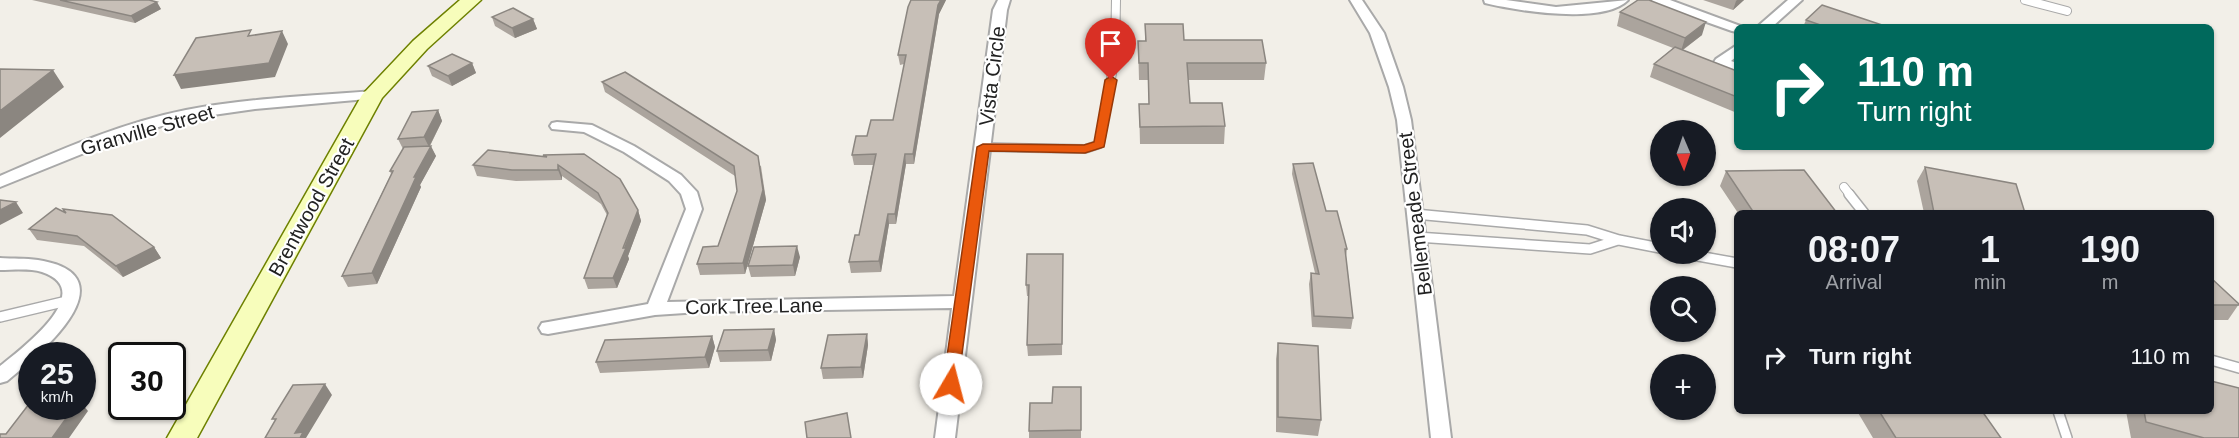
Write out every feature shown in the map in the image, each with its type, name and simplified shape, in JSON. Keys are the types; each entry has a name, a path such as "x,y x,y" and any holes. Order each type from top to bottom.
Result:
{"main road":[{"name":"Brentwood Street","path":"182,438 373,96 414,49 472,0"}],"street":[{"name":"Vista Circle","path":"945,438 1000,10 1004,0"},
{"name":"Bellemeade Street","path":"1356,0 1377,33 1396,87 1404,120 1441,438"},
{"path":"1490,0 1540,10 1577,10 1622,0"},
{"path":"1658,0 1734,27"},
{"path":"1768,24 1796,0"},
{"path":"1734,51 1721,62 1734,67"},
{"name":"Granville Street","path":"0,182 65,154 129,131 184,116 241,106 373,96"},
{"path":"557,126 587,129 629,149 675,178 689,192 694,209 655,309"},
{"path":"0,264 49,268 62,274 71,285 71,300 64,317 0,376"},
{"name":"Cork Tree Lane","path":"548,328 655,309 700,306 962,302"}],"lane":[{"path":"983,147 1085,149 1100,144 1115,58 1118,23 1116,0"},
{"path":"2025,0 2067,11"},
{"path":"1844,187 1862,210"},
{"path":"1415,214 1587,230 1650,246"},
{"path":"1537,225 1542,245"},
{"path":"1417,237 1590,249 1619,240"},
{"path":"1716,259 1734,262"},
{"path":"0,317 71,300"},
{"path":"2214,361 2239,368"},
{"path":"2059,414 2067,438"}],"building":[{"path":"60,0 149,0 157,2 131,16"},
{"path":"911,0 941,0 938,5 913,154 905,154 895,214 888,214 879,261 849,262 855,235 859,235 876,154 852,155 856,136 867,136 871,120 893,120 906,55 898,55"},
{"path":"1638,0 1649,0 1706,22 1685,38 1620,12"},
{"path":"1822,5 1879,24 1817,24 1806,20"},
{"path":"513,8 533,19 512,28 492,17"},
{"path":"1145,24 1183,24 1184,40 1262,40 1266,63 1187,63 1190,103 1222,103 1225,126 1140,127 1139,104 1149,104 1148,63 1139,63 1138,41 1146,41"},
{"path":"251,30 248,36 282,31 269,63 174,75 196,38"},
{"path":"1675,47 1734,70 1734,96 1654,64"},
{"path":"452,54 472,63 448,76 428,66"},
{"path":"0,69 53,70 0,111"},
{"path":"625,72 758,156 763,190 743,263 697,264 703,247 718,246 737,191 734,166 602,82"},
{"path":"438,110 424,137 398,139 412,112"},
{"path":"431,146 414,177 416,177 372,273 342,276 393,171 390,171 404,147"},
{"path":"488,150 547,157 543,155 584,154 620,179 638,210 623,248 626,248 613,278 584,278 608,213 598,193 558,165 558,170 512,170 473,165"},
{"path":"1313,163 1326,211 1337,211 1347,249 1345,249 1353,318 1314,316 1311,273 1319,274 1293,164"},
{"path":"1925,167 2016,184 2024,210 1933,210"},
{"path":"1804,170 1835,210 1752,210 1726,171"},
{"path":"0,200 16,202 0,210"},
{"path":"56,208 66,213 63,209 112,215 154,247 116,266 77,236 29,229"},
{"path":"797,246 793,265 748,266 754,247"},
{"path":"1027,254 1063,254 1062,344 1027,345 1029,285 1026,285"},
{"path":"2214,281 2239,304 2214,305"},
{"path":"774,329 768,350 717,351 724,330"},
{"path":"867,334 861,367 821,368 828,335"},
{"path":"712,336 705,357 596,362 605,340"},
{"path":"1278,343 1318,346 1321,420 1278,417"},
{"path":"2214,382 2239,388 2239,438 2204,438 2146,422 2145,414 2214,414"},
{"path":"325,384 295,433 303,432 300,438 265,438 276,419 272,419 293,385"},
{"path":"1053,387 1081,387 1081,430 1029,431 1030,403 1052,403"},
{"path":"847,413 851,438 807,438 805,422"},
{"path":"1881,414 1984,414 2001,438 1896,438"},
{"path":"18,418 65,420 52,438 0,438 0,434 6,434"}],"route":[{"path":"951,384 983,147 1085,149 1100,144 1111,80"}]}
